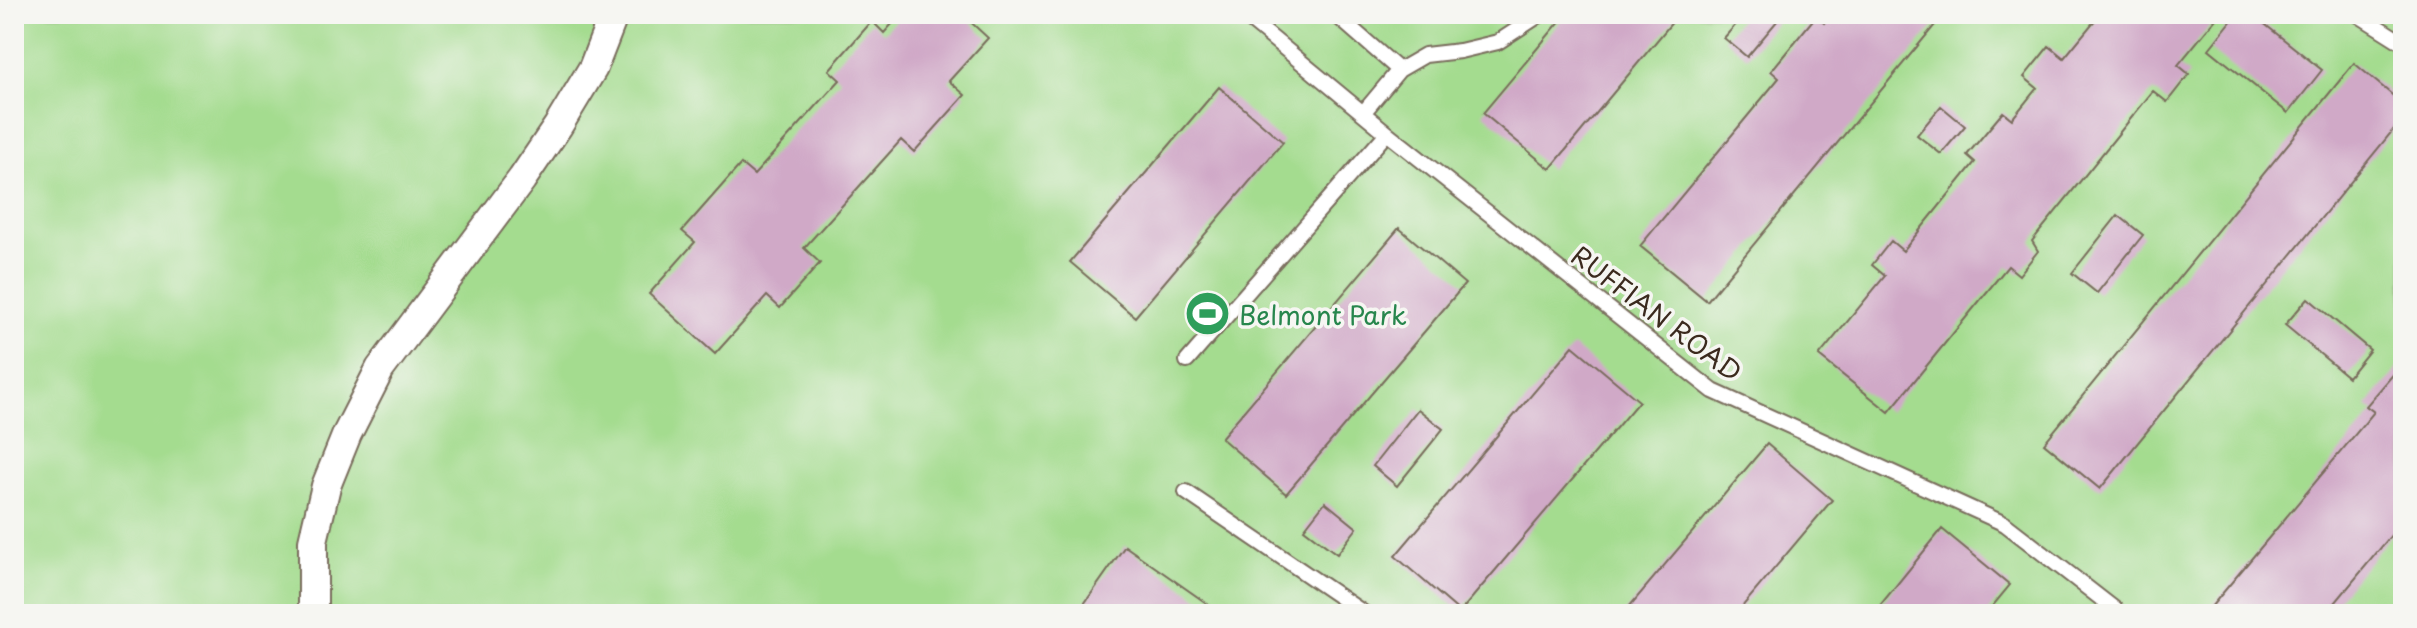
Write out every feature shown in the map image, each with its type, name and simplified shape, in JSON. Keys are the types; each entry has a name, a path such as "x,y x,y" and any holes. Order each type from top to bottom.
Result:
{"street":[{"path":"313,614 313,541 326,486 373,382 558,126 593,68 614,14"}],"lane":[{"name":"RUFFIAN ROAD","path":"1243,14 1387,133 1713,391 2005,524 2121,614"},
{"path":"1335,14 1399,70"},
{"path":"1363,113 1399,70 1425,55 1498,42 1541,14"},
{"path":"2357,14 2403,43"},
{"path":"1187,361 1387,133"},
{"path":"1186,492 1365,614"}],"green space":[{"name":"Belmont Park","path":"14,14 2403,14 2403,614 14,614"}],"building":[{"path":"901,14 962,14 988,38 949,81 965,95 914,152 901,140 804,248 820,263 780,308 767,296 715,354 649,294 695,242 682,231 741,164 754,175 840,80 829,70 872,21 884,33"},
{"path":"1566,14 1679,14 1550,169 1483,113"},
{"path":"1745,14 1783,14 1747,57 1724,38"},
{"path":"1831,14 1944,14 1707,301 1640,246 1779,78 1771,71 1816,16 1824,23"},
{"path":"2100,14 2220,14 2178,65 2189,74 2167,102 2153,91 2032,241 2038,251 2019,275 2008,266 1889,412 1819,356 1885,276 1872,265 1891,241 1903,251 1975,162 1967,155 2003,112 2012,119 2037,88 2024,77 2049,46 2064,58"},
{"path":"2237,14 2252,14 2322,70 2288,113 2209,49"},
{"path":"2354,63 2403,104 2403,118 2100,489 2044,443"},
{"path":"1219,87 1283,142 1135,317 1070,262"},
{"path":"1941,106 1965,126 1941,154 1917,135"},
{"path":"2118,215 2143,235 2097,293 2072,273"},
{"path":"1399,228 1465,284 1286,494 1221,438"},
{"path":"2308,298 2370,350 2348,377 2285,325"},
{"path":"1573,346 1639,401 1460,612 1395,556"},
{"path":"2403,363 2403,521 2326,614 2219,614 2211,607 2374,412 2366,406"},
{"path":"1418,409 1443,429 1397,486 1373,466"},
{"path":"1767,444 1832,500 1736,614 1623,614"},
{"path":"1325,502 1357,528 1337,554 1304,529"},
{"path":"1942,529 2010,585 1986,614 1873,614"},
{"path":"1125,546 1222,614 1077,614"}],"place":[{"name":"Belmont Park","path":"1208,314"}]}
